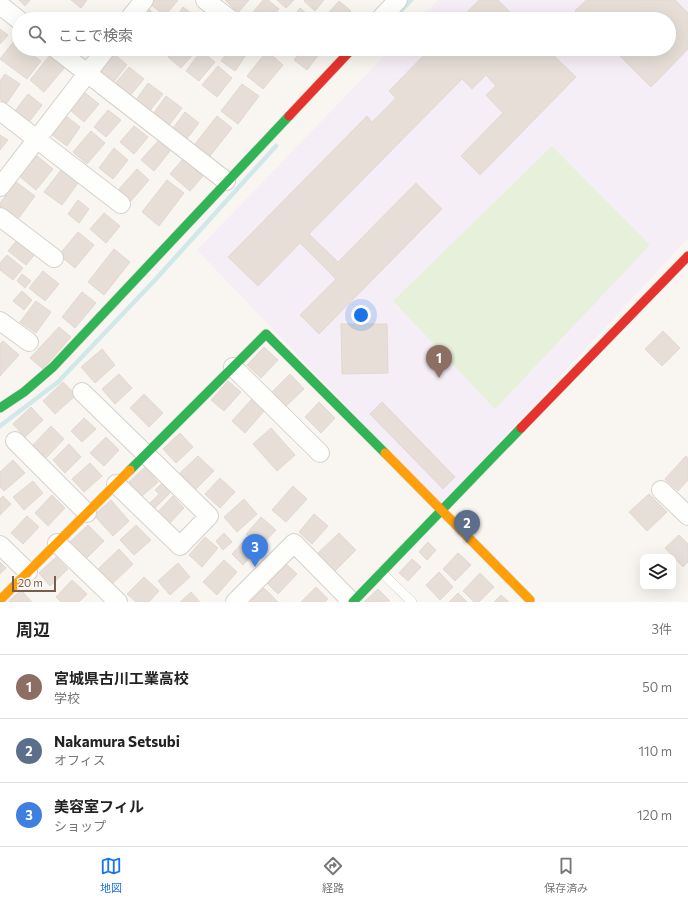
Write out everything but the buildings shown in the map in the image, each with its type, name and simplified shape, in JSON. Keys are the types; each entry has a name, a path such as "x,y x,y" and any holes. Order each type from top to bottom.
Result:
{"street":[{"path":"205,0 221,12"},
{"path":"387,12 398,0"},
{"path":"0,5 12,14"},
{"path":"65,56 226,181"},
{"path":"0,187 101,56"},
{"path":"0,408 24,392 53,367 226,181 345,56"},
{"path":"0,112 121,204"},
{"path":"0,217 54,258"},
{"path":"234,602 294,543 352,602 688,256"},
{"path":"0,321 29,342"},
{"path":"0,600 266,334 530,600"},
{"path":"233,366 320,453"},
{"path":"82,392 209,516 180,546 116,484"},
{"path":"14,441 87,513"},
{"path":"661,490 688,516"},
{"path":"57,543 118,602"},
{"path":"0,545 28,572"}],"lane":[{"path":"381,572 412,602"}],"shaded area":[{"path":"438,0 688,0 688,238 441,505 197,250 384,56 676,56 676,12 427,12"}],"green space":[{"path":"552,146 650,245 495,409 393,301"}],"waterway":[{"path":"400,12 411,0"},
{"path":"0,426 58,382 155,280 276,146"}],"traffic: fast":[{"path":"0,408 24,392 53,367 289,116"},
{"path":"130,470 266,334 385,453"},
{"path":"353,602 521,428"}],"traffic: slow":[{"path":"385,453 530,600"},
{"path":"0,600 130,470"}],"traffic: jam":[{"path":"289,116 345,56"},
{"path":"521,428 688,256"}],"place":[{"name":"宮城県古川工業高校","path":"439,378"},
{"name":"Nakamura Setsubi","path":"467,543"},
{"name":"美容室フィル","path":"255,567"}]}
